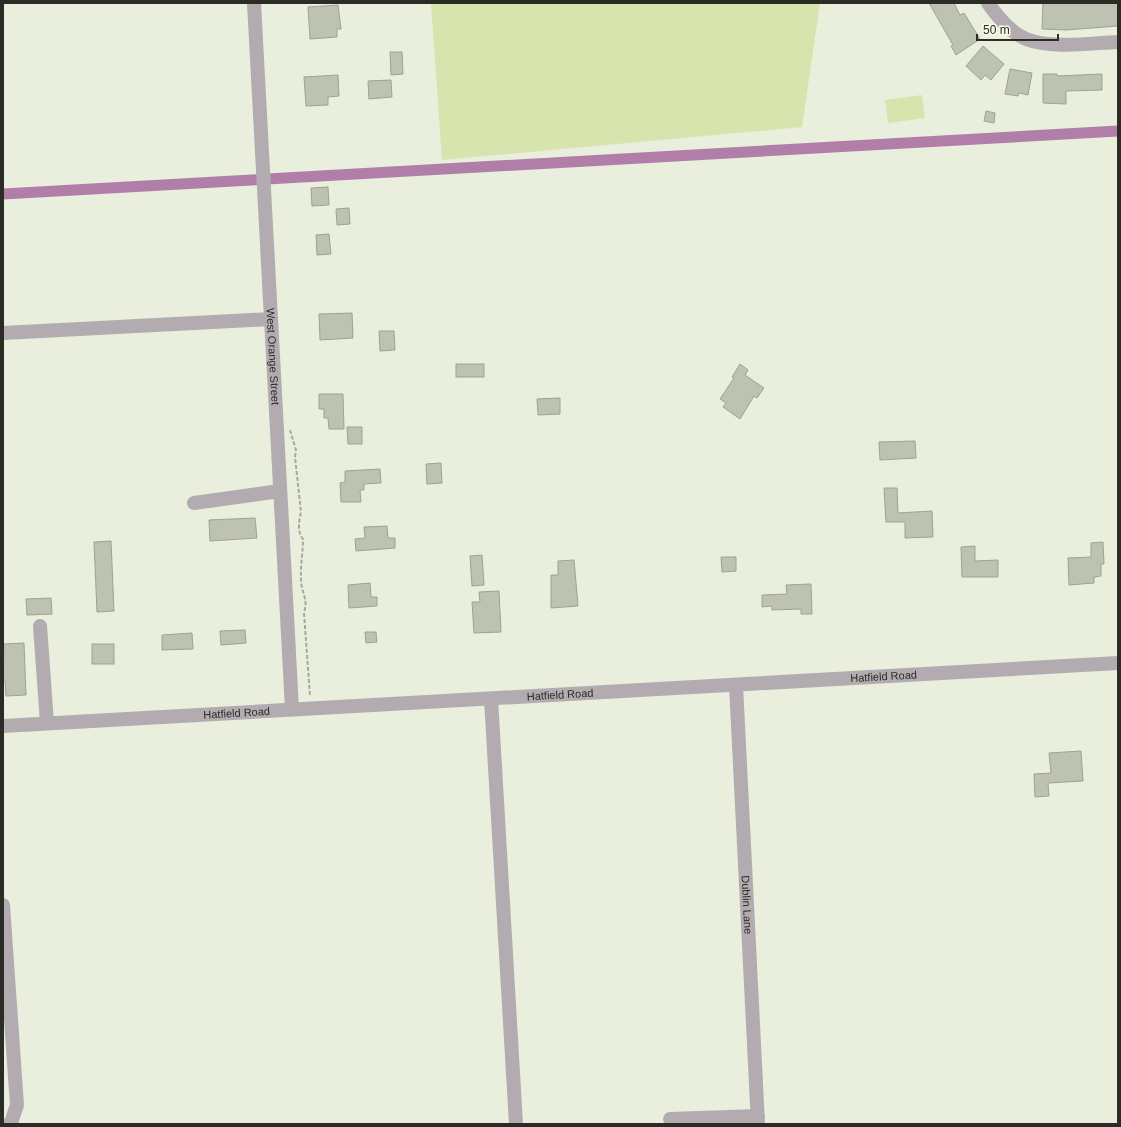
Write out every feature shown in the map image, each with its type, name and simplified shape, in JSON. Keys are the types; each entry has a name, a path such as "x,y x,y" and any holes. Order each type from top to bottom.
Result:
{"street":[{"name":"West Orange Street","path":"254,3 292,709"},
{"path":"988,3 1008,27 1026,39 1059,45 1118,42"},
{"path":"3,333 271,319"},
{"path":"194,503 280,491"},
{"path":"40,626 47,723"},
{"name":"Hatfield Road","path":"3,726 1118,663"},
{"name":"Dublin Lane","path":"736,685 758,1120"},
{"path":"491,699 516,1124"},
{"path":"3,905 17,1105 10,1124"},
{"path":"670,1119 758,1120"}],"green space":[{"path":"431,3 820,3 802,127 442,160"},
{"path":"922,95 925,118 888,123 885,100"}],"building":[{"path":"929,3 954,3 960,15 964,13 980,39 956,55 951,46 953,45"},
{"path":"1043,3 1118,3 1118,26 1066,30 1042,29"},
{"path":"338,5 341,29 337,29 337,37 310,39 308,7"},
{"path":"983,46 1004,64 991,80 985,75 981,80 966,66"},
{"path":"390,52 402,52 403,74 391,75"},
{"path":"1010,69 1032,73 1028,95 1019,93 1018,96 1005,94"},
{"path":"1043,74 1057,74 1057,76 1102,74 1102,90 1066,91 1066,104 1043,103"},
{"path":"338,75 339,96 328,97 328,105 306,106 304,77"},
{"path":"391,80 392,97 369,99 368,81"},
{"path":"986,111 995,113 994,123 984,121"},
{"path":"328,187 329,205 312,206 311,188"},
{"path":"349,208 350,224 337,225 336,209"},
{"path":"329,234 331,254 317,255 316,235"},
{"path":"352,313 353,338 320,340 319,314"},
{"path":"379,331 394,331 395,350 380,351"},
{"path":"456,364 484,364 484,377 456,377"},
{"path":"740,364 748,370 745,375 764,388 757,398 754,396 740,419 723,407 726,403 720,399 734,378 732,377"},
{"path":"319,394 343,394 344,429 329,429 328,418 324,418 324,409 319,409"},
{"path":"560,398 560,414 538,415 537,399"},
{"path":"347,427 362,427 362,444 348,444"},
{"path":"915,441 916,458 880,460 879,442"},
{"path":"441,463 442,483 427,484 426,464"},
{"path":"380,469 381,483 364,484 364,490 360,490 361,502 341,502 340,483 345,482 345,471"},
{"path":"884,488 897,488 898,513 932,511 933,537 905,538 905,522 886,522"},
{"path":"255,518 257,538 210,541 209,520"},
{"path":"387,526 388,538 395,538 395,548 356,551 355,539 365,538 364,527"},
{"path":"111,541 114,611 97,612 94,542"},
{"path":"1103,542 1104,564 1101,564 1101,576 1094,577 1094,583 1069,585 1068,558 1091,557 1091,543"},
{"path":"975,546 975,561 998,560 998,577 962,577 961,547"},
{"path":"482,555 484,585 472,586 470,556"},
{"path":"721,557 736,557 736,571 722,572"},
{"path":"574,560 578,606 551,608 551,575 558,575 558,561"},
{"path":"370,583 371,597 377,597 377,606 349,608 348,585"},
{"path":"811,584 812,614 801,614 801,609 772,610 772,606 762,607 762,595 787,594 786,585"},
{"path":"499,591 501,632 474,633 472,602 480,602 479,592"},
{"path":"51,598 52,614 27,615 26,599"},
{"path":"245,630 246,643 221,645 220,631"},
{"path":"365,632 376,632 377,642 366,643"},
{"path":"192,633 193,649 162,650 162,635"},
{"path":"24,643 26,695 6,696 5,681 3,681 4,644"},
{"path":"92,644 114,644 114,664 92,664"},
{"path":"1081,751 1083,781 1048,783 1049,796 1035,797 1034,774 1051,773 1049,753"}],"waterway":[{"path":"3,194 1118,131"}]}
